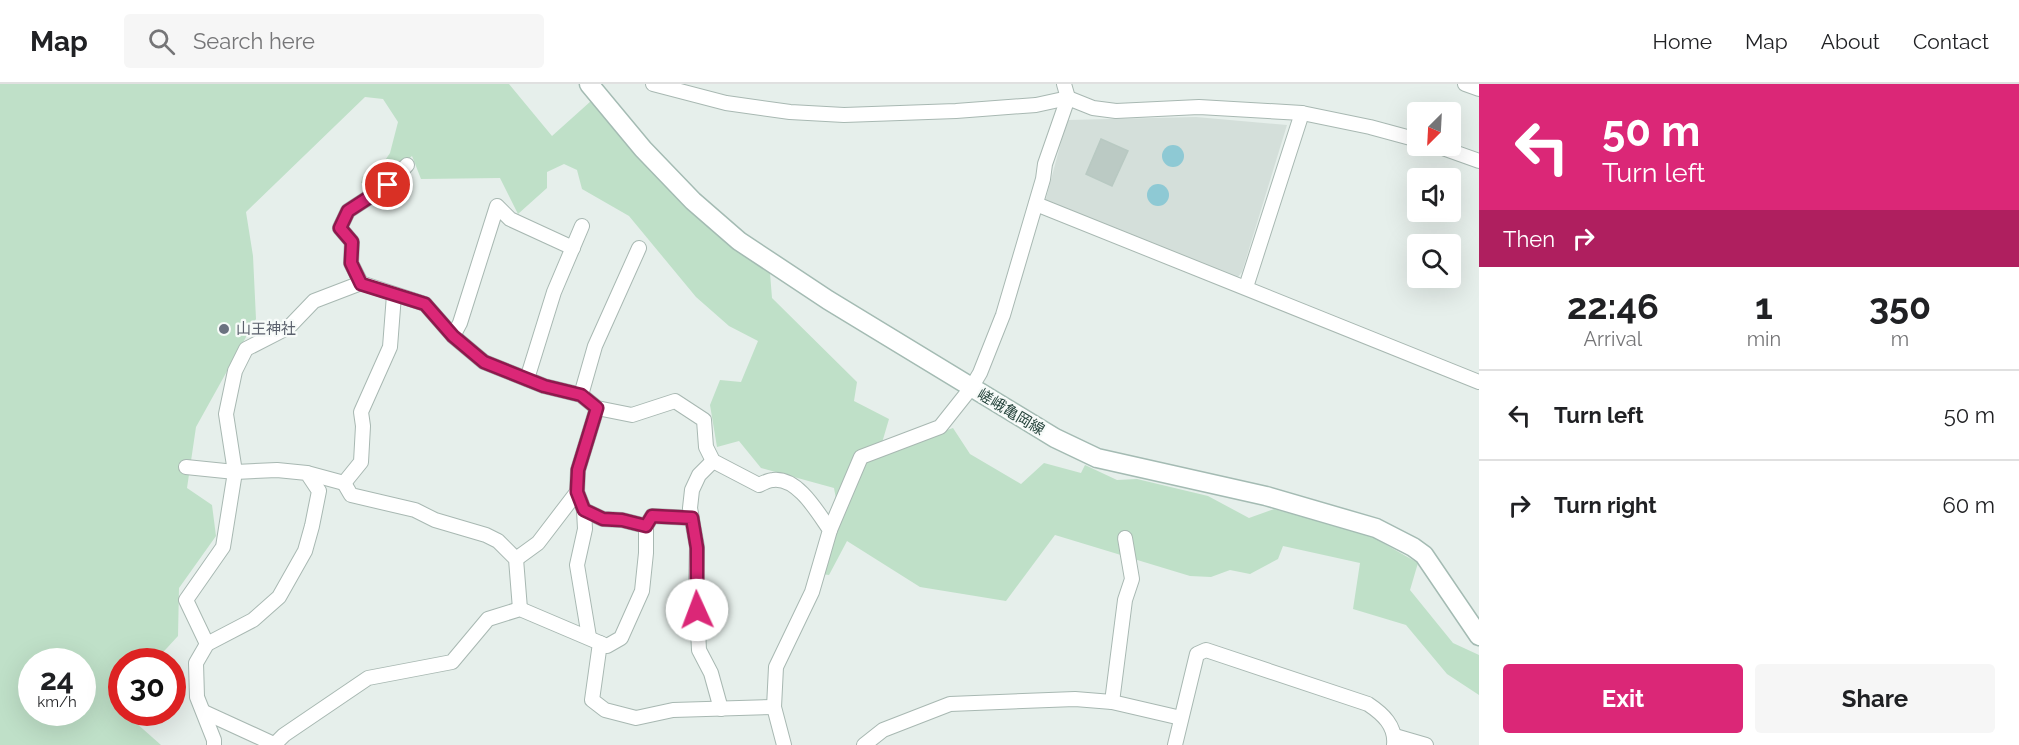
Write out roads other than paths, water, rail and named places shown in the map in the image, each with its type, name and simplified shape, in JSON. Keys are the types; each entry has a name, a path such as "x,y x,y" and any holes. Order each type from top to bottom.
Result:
{"main road":[{"name":"嵯峨亀岡線","path":"589,84 650,156 693,201 739,241 828,300 1055,438 1097,458 1266,496 1376,528 1413,547 1424,555 1479,636"}],"street":[{"path":"653,84 726,103 790,112 844,115 956,111 1036,105 1068,98 1093,108 1116,111 1199,108 1302,113 1407,137"},
{"path":"784,745 774,707 776,667 812,592 830,530 861,457 940,427 980,373 1003,315 1044,180 1045,164 1068,98 1064,84"},
{"path":"1465,84 1479,89"},
{"path":"1246,287 1302,113"},
{"path":"1461,155 1479,161"},
{"path":"361,284 351,263 352,242 340,228 348,211 388,185 407,165"},
{"path":"1036,204 1479,382"},
{"path":"453,336 460,323 497,206 510,219 573,248"},
{"path":"527,379 554,292 582,226"},
{"path":"581,395 595,346 639,248"},
{"path":"207,644 186,600 223,547 235,472 226,414 235,371 246,349 289,327 314,301 361,284 425,304 453,336 484,362 544,386 581,395 597,408 632,415 675,401 704,420 706,447 713,461 759,484 775,479 792,485 807,497 830,530"},
{"path":"344,483 361,462 361,412 390,346 394,295"},
{"path":"597,408 578,470 577,492 584,510 585,530 578,565 595,640 592,700 605,710 636,718 673,710 774,707"},
{"path":"713,461 699,475 693,490 690,508 697,548 696,590 699,650 711,673 721,708"},
{"path":"186,467 235,472 277,470 307,473 344,483 351,495 415,510 435,520 486,534 498,541 516,559 520,609"},
{"path":"214,745 197,697 196,663 207,644 253,620 279,597 305,551 312,526 320,490 307,473"},
{"path":"516,559 538,543 577,492"},
{"path":"584,510 603,519 622,520 646,526"},
{"path":"204,712 256,740 276,744 284,735 369,678 452,662 488,619 520,609 607,646 621,638 642,591 646,526 652,516 692,518"},
{"path":"1112,702 1125,600 1132,579 1125,538"},
{"path":"1175,745 1197,654 1206,650 1368,704 1390,723 1395,741 1426,745"},
{"path":"864,745 883,730 950,704 1045,699 1112,702 1181,718"}],"water":[{"path":"1173,145 1181,148 1184,156 1181,164 1173,167 1165,164 1162,156 1165,148"},
{"path":"1158,184 1166,187 1169,195 1166,203 1158,206 1150,203 1147,195 1150,187"}],"place":[{"name":"山王神社","path":"224,329"}]}
